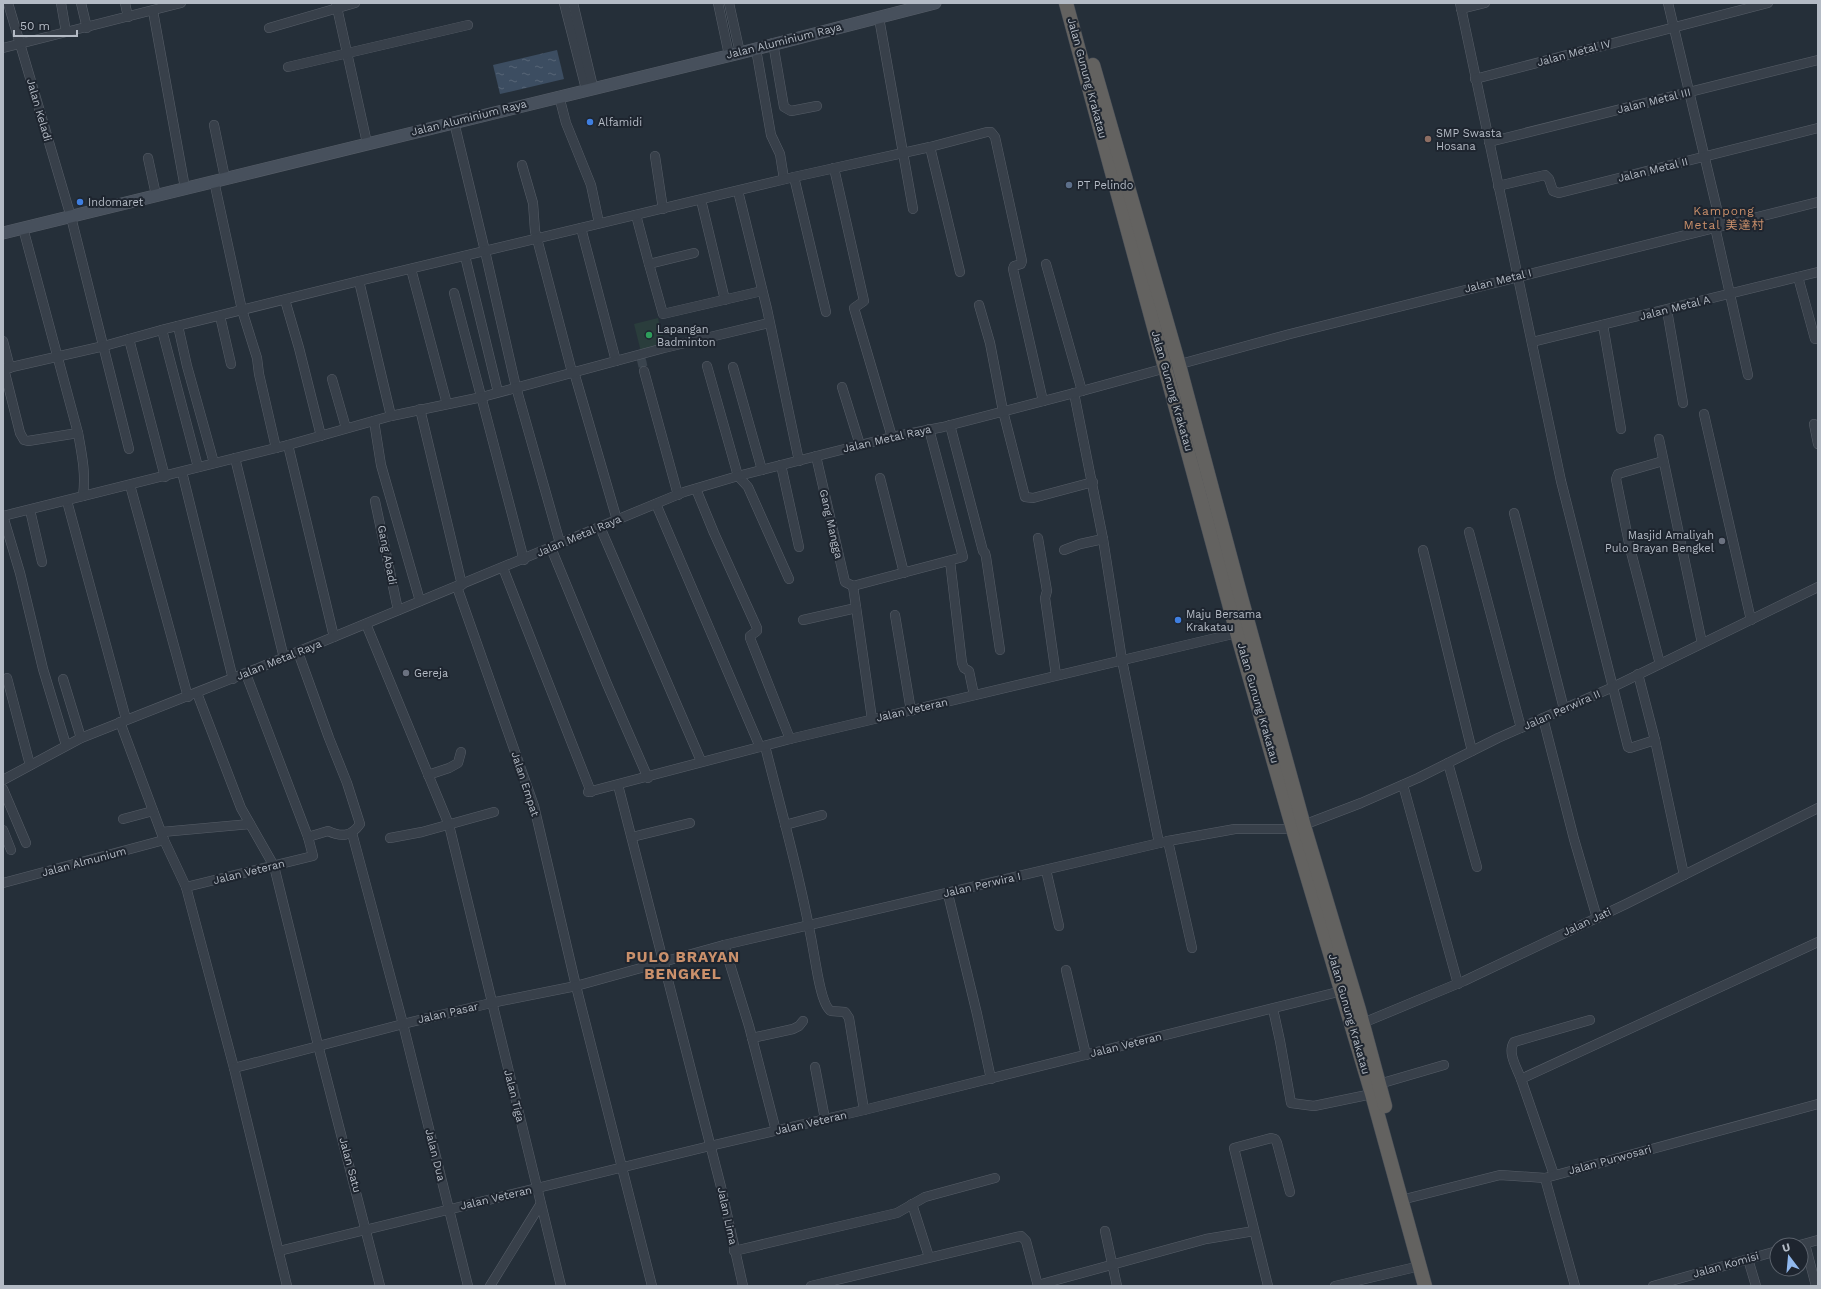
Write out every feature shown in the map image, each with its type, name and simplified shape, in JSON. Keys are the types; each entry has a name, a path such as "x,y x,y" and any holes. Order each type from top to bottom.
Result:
{"highway":[{"name":"Jalan Gunung Krakatau","path":"1066,3 1237,632 1299,827 1358,1025 1406,1199 1435,1286"},
{"name":"Jalan Gunung Krakatau","path":"1076,3 1180,365 1342,991 1358,1025"},
{"name":"Jalan Gunung Krakatau","path":"1406,1199 1425,1286"}],"main road":[{"name":"Jalan Aluminium Raya","path":"3,233 368,142 756,49 935,3"}],"street":[{"name":"Jalan Keladi","path":"8,3 71,216 129,449"},
{"path":"61,3 66,32"},
{"path":"81,3 87,28"},
{"path":"124,3 128,17"},
{"path":"3,48 181,3"},
{"path":"269,28 337,5 355,3"},
{"path":"564,3 589,88"},
{"path":"573,3 589,88"},
{"path":"1485,3 1461,6 1475,79 1561,478 1628,747 1630,748 1655,740"},
{"path":"1668,3 1704,157 1730,293 1748,375"},
{"name":"Jalan Metal IV","path":"1475,79 1768,3"},
{"path":"729,4 734,54 719,5 729,4"},
{"path":"337,5 368,142"},
{"path":"153,11 185,188"},
{"path":"879,18 913,209"},
{"path":"288,67 468,25"},
{"path":"773,44 784,107 791,111 817,106"},
{"path":"756,49 771,135 780,154 784,179"},
{"name":"Jalan Metal III","path":"1489,142 1818,60"},
{"path":"559,96 566,124 591,185 599,223"},
{"path":"454,122 516,387 560,543"},
{"path":"214,125 220,179 242,310 257,358 258,374 276,448"},
{"name":"Jalan Metal II","path":"1498,186 1545,175 1549,178 1553,191 1559,193 1818,128"},
{"path":"6,369 104,346 162,330 485,250 701,200 784,179 992,132 994,135 1022,262 1021,264 1014,266 1013,269 1043,401"},
{"path":"930,147 960,272"},
{"path":"654,156 663,209"},
{"path":"148,158 156,195"},
{"path":"522,164 533,203 534,224 573,372 617,520"},
{"path":"834,168 864,301 854,308 892,436"},
{"path":"794,177 826,312"},
{"path":"738,191 762,291 799,461"},
{"path":"701,200 725,300"},
{"name":"Jalan Metal I","path":"1180,365 1290,334 1818,202"},
{"path":"636,215 663,314 762,291"},
{"path":"23,228 78,433 85,472 83,496"},
{"path":"581,228 616,360"},
{"path":"649,264 694,254"},
{"path":"464,256 498,392"},
{"path":"1046,264 1078,392 1122,660 1163,842 1192,948"},
{"path":"411,269 447,404"},
{"name":"Jalan Metal A","path":"1532,342 1818,272"},
{"path":"1798,277 1815,339"},
{"path":"359,281 391,416"},
{"path":"454,293 524,560"},
{"path":"285,300 299,348 321,436"},
{"path":"979,305 990,343 1003,411 1025,497 1033,498 1093,482"},
{"path":"1667,310 1683,403"},
{"path":"220,316 231,364"},
{"path":"66,745 43,669 20,573 3,516 164,477 288,445 391,416 482,396 616,360 640,356 769,323"},
{"path":"1603,325 1621,429"},
{"path":"178,326 214,463"},
{"path":"162,330 198,467"},
{"path":"129,339 164,477"},
{"path":"3,342 6,369 20,433 24,440 28,441 78,433"},
{"name":"Jalan Metal Raya","path":"3,780 66,745 123,720 188,697 246,674 678,495 738,476 892,436 950,425 1180,365"},
{"path":"707,366 738,476 748,487 788,579"},
{"path":"733,367 762,470"},
{"path":"644,371 678,495"},
{"path":"332,379 346,428"},
{"path":"842,386 860,445"},
{"name":"Jalan Empat","path":"420,409 459,586 534,806 576,986 652,1286"},
{"path":"1704,414 1751,620"},
{"path":"374,421 381,465 420,601"},
{"path":"1814,424 1818,444"},
{"path":"950,425 965,489 983,552 985,553 986,557 1000,650"},
{"path":"872,719 853,586 963,557 929,429"},
{"path":"1659,439 1702,643"},
{"path":"288,445 334,637"},
{"name":"Gang Mangga","path":"816,456 845,582 853,586"},
{"path":"235,458 284,658"},
{"path":"1660,664 1630,548 1616,478 1618,474 1663,461"},
{"path":"781,466 799,547"},
{"path":"182,472 233,679"},
{"path":"880,478 904,573"},
{"path":"130,485 188,697"},
{"path":"696,489 757,628 750,638 790,739"},
{"path":"67,501 123,720 163,836 186,887 234,1068 288,1286"},
{"name":"Gang Abadi","path":"375,501 398,610"},
{"path":"656,504 763,747 785,825 810,926 816,963 827,1009 831,1011 845,1012 848,1014 864,1110"},
{"path":"30,510 42,562"},
{"path":"1514,513 1564,709"},
{"path":"380,524 397,519"},
{"path":"600,527 702,761"},
{"path":"1469,532 1521,728"},
{"path":"1038,538 1047,591 1045,598 1056,675"},
{"path":"1064,550 1103,538"},
{"path":"551,548 607,684 648,778"},
{"path":"1423,550 1472,751"},
{"path":"950,561 962,663 964,668 969,671 974,695"},
{"name":"Jalan Veteran","path":"503,568 590,792 648,778 702,761 763,747 790,739 1237,632"},
{"name":"Jalan Perwira II","path":"1299,827 1403,785 1472,751 1660,664 1818,587"},
{"path":"804,620 856,608"},
{"path":"895,615 911,710"},
{"name":"Jalan Tiga","path":"366,624 448,825 561,1286"},
{"path":"246,674 308,837 326,832 341,836 352,833 360,826 358,816 298,652"},
{"path":"1638,674 1655,740 1684,875"},
{"path":"8,678 30,765"},
{"path":"63,679 81,738"},
{"name":"Jalan Satu","path":"197,693 241,808 274,866 318,1045 367,1229 380,1286"},
{"path":"1543,718 1574,839 1597,918"},
{"path":"428,775 449,768 458,763 461,752"},
{"path":"1448,763 1477,867"},
{"name":"Jalan Lima","path":"618,785 721,1187 743,1286"},
{"path":"1403,785 1458,984"},
{"path":"3,789 26,843"},
{"name":"Jalan Jati","path":"1358,1025 1458,984 1597,918 1818,808"},
{"path":"123,819 154,811"},
{"path":"390,838 448,825 494,812"},
{"path":"785,825 822,815"},
{"path":"632,836 690,823"},
{"name":"Jalan Almunium","path":"3,884 163,836 250,824"},
{"name":"Jalan Perwira I","path":"663,961 724,945 948,894 1163,842 1235,829 1299,827"},
{"path":"3,830 11,850"},
{"name":"Jalan Dua","path":"352,833 403,1024 468,1286"},
{"name":"Jalan Veteran","path":"186,887 313,856 308,837"},
{"path":"1046,870 1059,926"},
{"path":"948,894 991,1079"},
{"path":"1521,1079 1818,942"},
{"path":"724,945 752,1038 776,1131"},
{"name":"Jalan Pasar","path":"234,1068 403,1024 491,1003 576,986 663,961"},
{"path":"1066,970 1086,1055"},
{"name":"Jalan Veteran","path":"279,1251 991,1079 1342,991"},
{"path":"1273,1009 1291,1103 1314,1106 1376,1089 1444,1065"},
{"path":"1575,1286 1550,1176 1521,1079 1512,1056 1512,1046 1514,1042 1590,1020"},
{"path":"752,1038 793,1029 799,1026 803,1021"},
{"path":"815,1067 825,1119"},
{"name":"Jalan Purwosari","path":"1406,1199 1500,1176 1550,1176 1818,1104"},
{"path":"1268,1286 1234,1148 1271,1138 1274,1139 1277,1143 1290,1192"},
{"path":"734,1251 897,1213 925,1197 995,1178"},
{"path":"912,1204 928,1257"},
{"path":"490,1286 540,1205"},
{"path":"1105,1231 1117,1286"},
{"path":"811,1286 1021,1236 1026,1241 1038,1285 1206,1239 1254,1231"},
{"name":"Jalan Komisi","path":"1653,1286 1671,1284 1769,1253"},
{"path":"1748,1259 1756,1286"},
{"path":"1809,1265 1816,1286"},
{"path":"1335,1286 1420,1266"}],"green space":[{"name":"Lapangan Badminton","path":"658,318 665,346 641,352 634,324"}],"water":[{"path":"557,50 564,79 500,94 493,65"}],"tunnel":[{"path":"641,358 644,371"}],"place":[{"name":"Alfamidi","path":"590,122"},
{"name":"SMP Swasta Hosana","path":"1428,139"},
{"name":"PT Pelindo","path":"1069,185"},
{"name":"Indomaret","path":"80,202"},
{"name":"Lapangan Badminton","path":"649,335"},
{"name":"Masjid Amaliyah Pulo Brayan Bengkel","path":"1722,541"},
{"name":"Maju Bersama Krakatau","path":"1178,620"},
{"name":"Gereja","path":"406,673"}],"district":[{"name":"Kampong Metal 美達村","path":"1724,218"},
{"name":"PULO BRAYAN BENGKEL","path":"683,966"}]}
